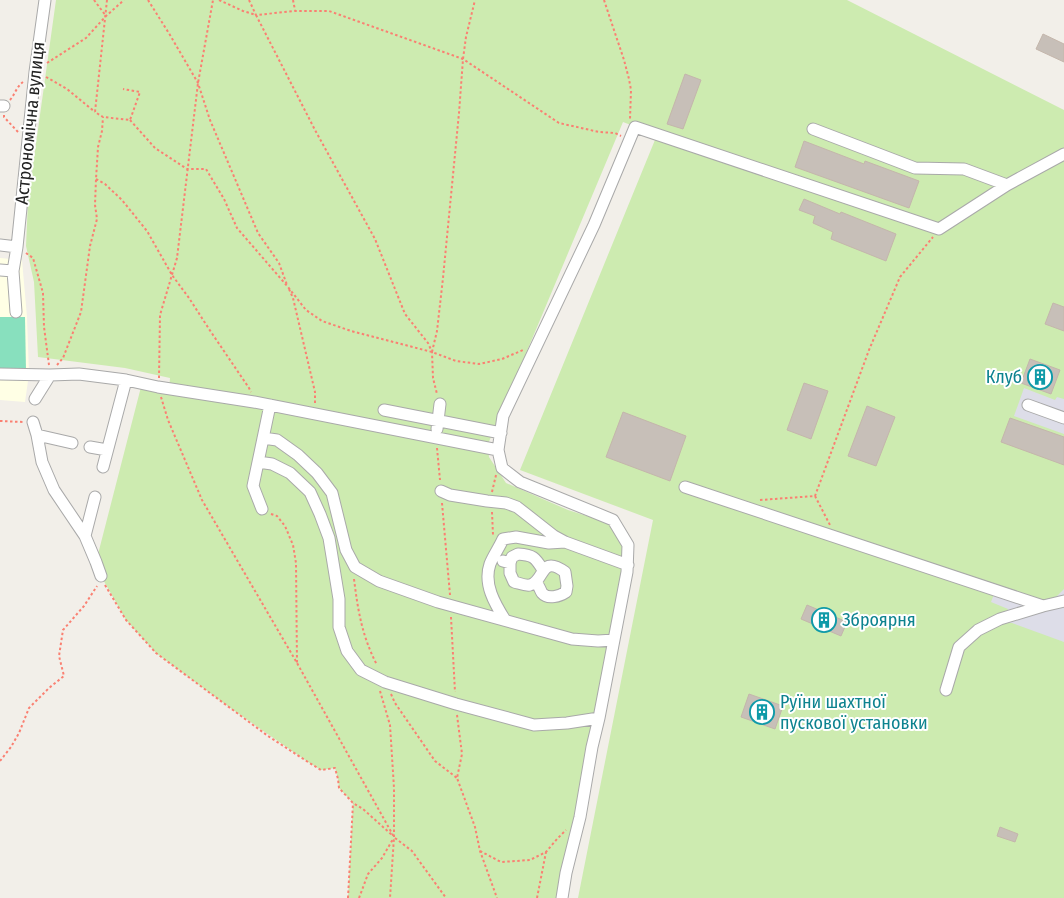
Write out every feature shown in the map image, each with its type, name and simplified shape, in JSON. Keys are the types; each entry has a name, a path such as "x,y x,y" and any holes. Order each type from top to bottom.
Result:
{"street":[{"name":"Астрономічна вулиця","path":"16,312 12,271 45,0"},
{"path":"562,898 566,872 580,817 627,572 628,545 613,520 520,482 502,468 498,450 503,416 594,225 635,127 939,229 1007,185 1064,154"},
{"path":"814,130 915,168 964,169 1007,185"},
{"path":"0,246 16,246"},
{"path":"0,270 12,271"},
{"path":"0,374 79,374 126,380 270,405 498,450"},
{"path":"35,399 50,375"},
{"path":"103,468 126,380"},
{"path":"436,438 440,404"},
{"path":"262,509 253,486 270,405"},
{"path":"1028,405 1064,418"},
{"path":"384,410 501,433"},
{"path":"32,422 38,435 42,462 54,490 85,536 100,576"},
{"path":"38,435 72,443"},
{"path":"263,438 277,440 318,473 332,493 346,550 355,566 380,581 451,606 572,639 614,640"},
{"path":"90,447 107,450"},
{"path":"258,462 272,464 290,474 310,492 328,538 339,599 339,627 347,651 361,670 385,682 534,726 599,718"},
{"path":"685,487 1043,606"},
{"path":"441,490 450,495 506,503 517,507 554,536 565,542 628,565"},
{"path":"85,536 95,497"},
{"path":"505,620 491,593 487,578 490,565 502,540 516,537 549,543 565,542"},
{"path":"536,582 543,593 548,596 561,595 566,592 568,586 565,572 553,566 543,570 536,582 529,585 514,582 510,574 512,558 518,554 532,556 543,570"},
{"path":"494,558 510,563"},
{"path":"946,690 959,648 978,630 1000,619 1064,601"}],"path":[{"path":"94,0 106,16"},
{"path":"95,112 107,0"},
{"path":"27,144 15,127 4,117 2,106 15,93 19,85 46,64 86,38 124,0"},
{"path":"148,0 198,83 210,120 258,233 279,263 293,298 315,392 316,414"},
{"path":"213,0 198,83 177,258 160,315 158,387 168,420 202,500 297,663 394,838"},
{"path":"219,0 256,15 295,11 329,11 463,59 559,123 599,132 615,133 630,141"},
{"path":"249,0 311,121 375,239 406,314 428,343 432,352"},
{"path":"293,0 295,11"},
{"path":"440,404 433,378 432,352 437,331 443,278 463,59 475,0"},
{"path":"604,0 629,79 631,90 630,119 635,127"},
{"path":"35,72 67,89 103,117 130,120 156,148 187,169 206,169 224,199 237,228 306,310 322,321 351,331 432,352 456,361 479,364 502,360 538,342"},
{"path":"123,89 140,92 130,120"},
{"path":"50,375 63,358 81,312 90,246 97,219 95,205 96,179 98,147 103,117"},
{"path":"96,179 122,200 147,231 172,275 190,298 208,330 249,388 254,402"},
{"path":"837,538 815,496 869,350 900,277 939,229"},
{"path":"16,246 33,258 43,293 44,327 50,375"},
{"path":"0,421 32,422"},
{"path":"436,438 451,606 456,704 462,754 458,778 480,851 497,898"},
{"path":"760,500 815,496"},
{"path":"262,509 276,516 285,526 294,545 296,563 297,663"},
{"path":"0,761 19,733 29,708 64,676 59,656 63,630 84,606 99,583 100,576"},
{"path":"100,576 126,620 156,653 268,736 308,762 321,770 335,768 339,788 353,803 363,809 394,838 412,851 446,898"},
{"path":"377,679 390,725 394,788 394,838 390,898"},
{"path":"348,898 353,803"},
{"path":"480,851 501,862 530,860 546,852 580,817"},
{"path":"359,898 368,874 382,858 394,838"},
{"path":"537,898 546,852"}],"shaded area":[{"path":"0,258 22,260 29,374 25,402 0,400"},
{"path":"1024,388 1055,400 1057,397 1064,399 1064,434 1014,416"},
{"path":"996,589 1052,603 1064,589 1064,642 1012,623 1003,623 1008,609 991,602"}],"green space":[{"path":"56,0 847,0 1064,110 1064,898 578,898 653,520 520,470 657,135 623,122 488,444 489,457 506,483 568,510 609,523 622,541 625,553 560,898 348,898 353,803 339,788 335,768 321,770 308,762 156,653 126,620 101,576 96,562 141,387 169,392 170,378 125,368 38,357 34,282 26,246 28,201"},
{"path":"0,317 25,317 26,372 0,373"}],"building":[{"path":"1043,34 1064,44 1064,62 1036,49"},
{"path":"685,74 701,80 683,129 667,124"},
{"path":"804,141 864,164 865,161 919,181 909,208 795,167"},
{"path":"804,199 896,234 886,261 831,239 833,232 813,223 815,216 799,210"},
{"path":"1053,303 1064,307 1064,331 1045,324"},
{"name":"Клуб","path":"1030,359 1060,370 1051,394 1021,383"},
{"path":"804,383 828,391 811,439 787,430"},
{"path":"867,406 895,417 876,466 848,456"},
{"path":"623,412 686,436 670,481 606,457"},
{"path":"1010,418 1064,437 1064,465 1001,442"},
{"name":"Зброярня","path":"807,605 847,622 841,636 801,619"},
{"name":"Руїни шахтної пускової установки","path":"749,694 783,706 775,729 741,717"},
{"path":"1000,827 1018,834 1015,842 997,836"}],"place":[{"name":"Клуб","path":"1040,377"},
{"name":"Зброярня","path":"824,620"},
{"name":"Руїни шахтної пускової установки","path":"762,712"}]}
